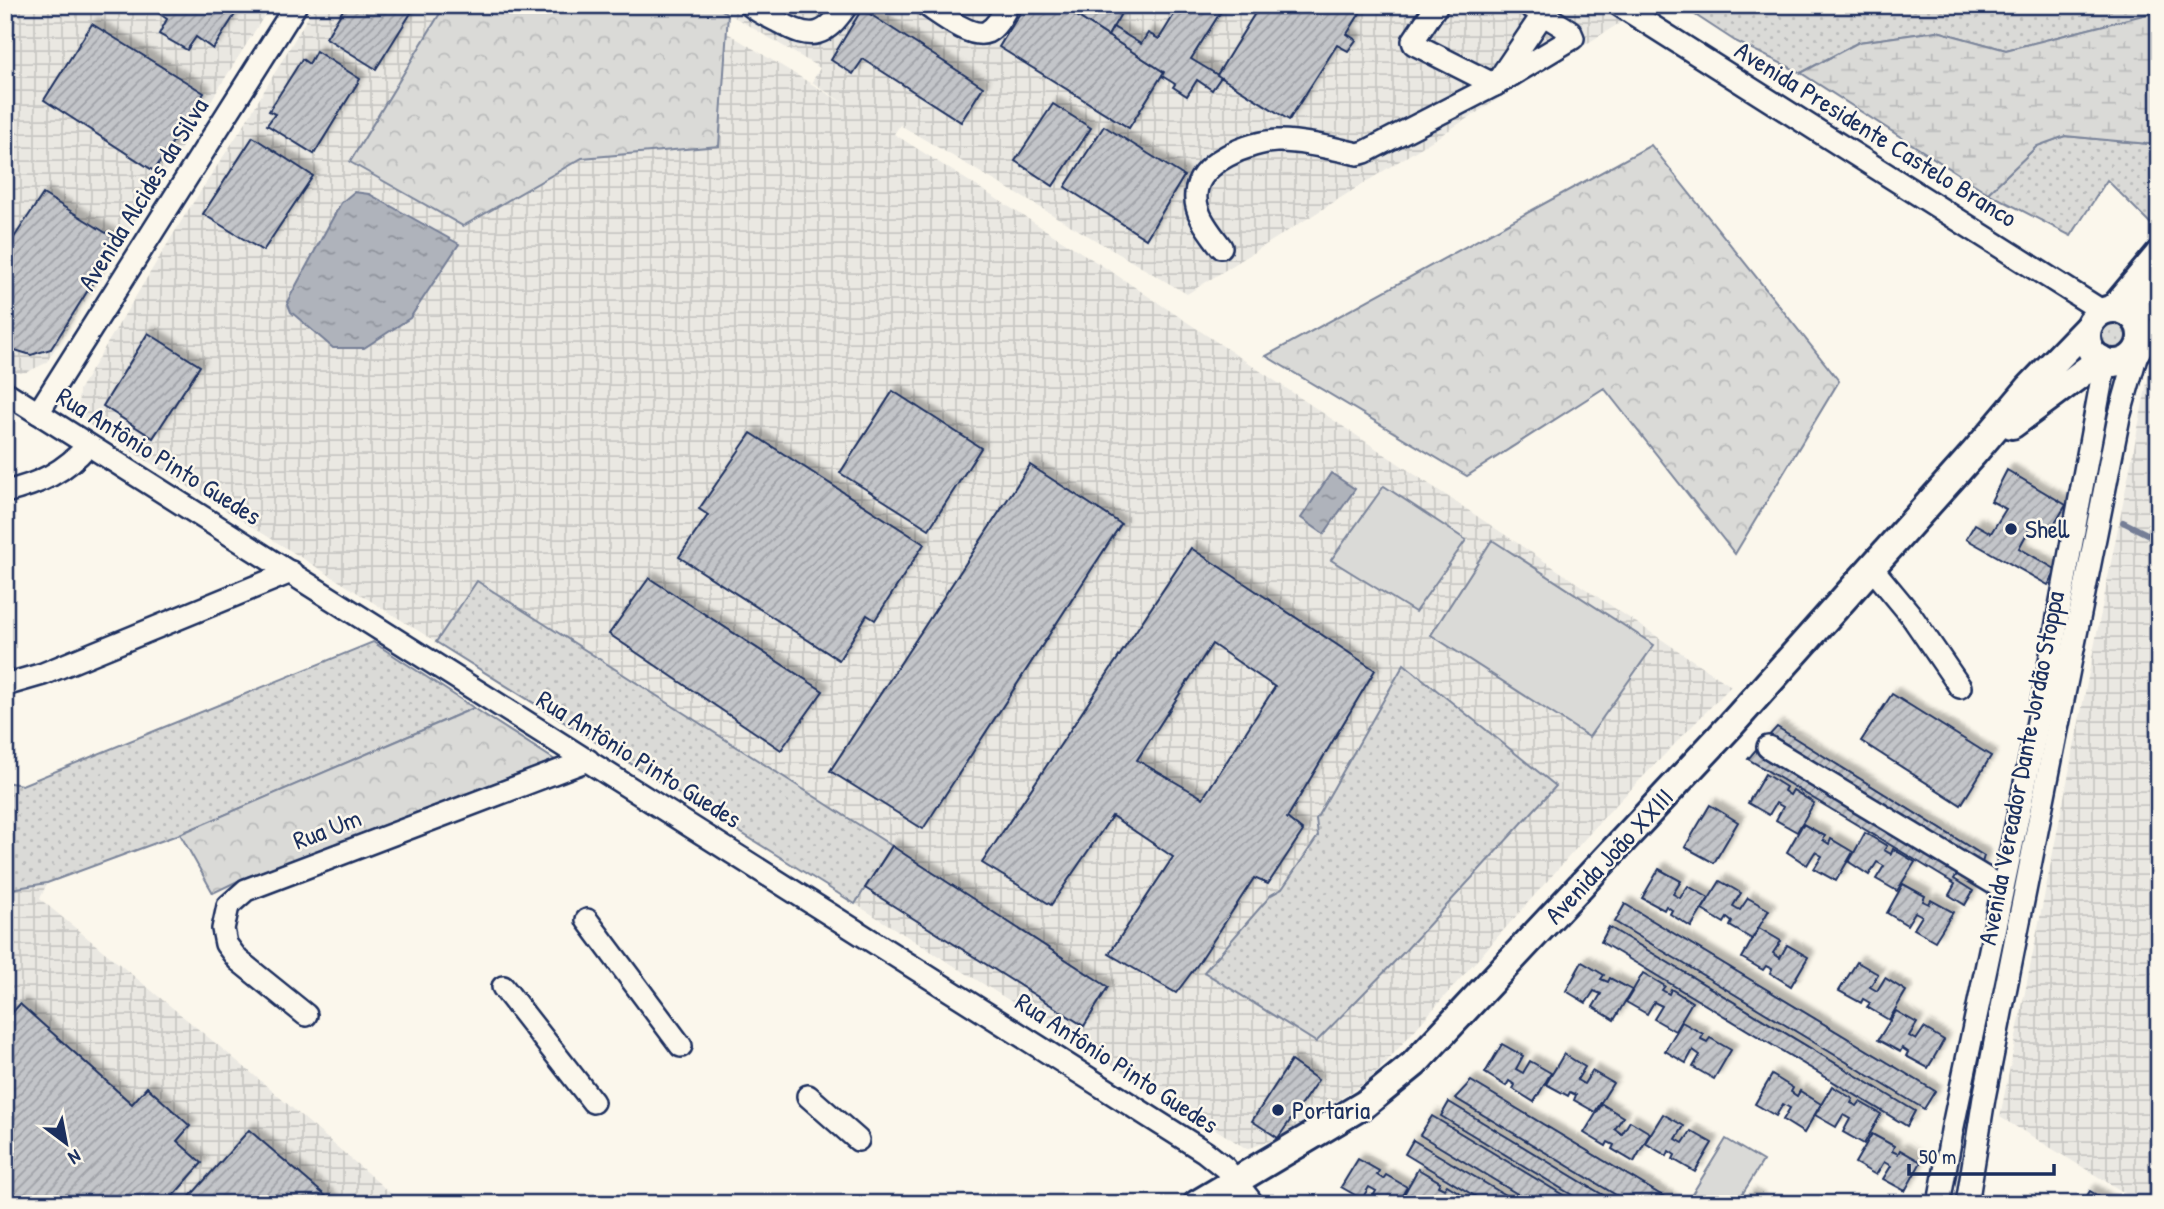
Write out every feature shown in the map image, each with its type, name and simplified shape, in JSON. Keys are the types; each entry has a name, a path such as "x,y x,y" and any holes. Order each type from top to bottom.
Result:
{"main road":[{"name":"Avenida João XXIII","path":"1197,1204 1365,1104 1414,1064 1730,726 2030,387 2110,316 2159,254"},
{"name":"Avenida João XXIII","path":"2110,316 2159,287"},
{"path":"2110,316 2140,328 2139,346 2134,355 2126,361 2115,363 2103,361 2093,355 2087,342 2110,316"},
{"name":"Avenida João XXIII","path":"1974,453 2103,361"}],"street":[{"name":"Avenida Alcides da Silva","path":"38,413 296,5"},
{"path":"750,5 797,32 814,35 826,30 847,5"},
{"path":"926,5 974,34 986,32 996,25 1008,5"},
{"path":"1437,5 1413,41 1414,44 1494,85"},
{"name":"Avenida Presidente Castelo Branco","path":"1619,5 2110,316"},
{"path":"1221,247 1203,222 1197,207 1196,193 1201,179 1217,162 1244,148 1279,141 1358,154 1494,85 1573,38 1570,31 1536,10 1494,85"},
{"name":"Avenida Vereador Dante Jordão Stoppa","path":"1967,1204 1984,1098 2114,443 2139,346"},
{"name":"Avenida Vereador Dante Jordão Stoppa","path":"1939,1204 2045,688 2103,361"},
{"name":"Rua Antônio Pinto Guedes","path":"5,392 1205,1152 1225,1168 1252,1204"},
{"path":"5,492 32,486 56,474 73,462 88,445"},
{"path":"1872,568 1910,614 1960,687"},
{"path":"5,685 43,674 291,572"},
{"path":"1768,747 2002,888"},
{"name":"Rua Um","path":"306,1015 238,960 226,944 223,929 228,906 246,890 588,760"},
{"path":"587,920 681,1046"},
{"path":"503,987 593,1102"},
{"path":"808,1096 858,1140"}],"shaded area":[{"path":"5,5 271,5 46,363 27,372 15,373 5,368"},
{"path":"315,5 681,5 848,106 812,82 820,68 714,5 1599,5 1623,21 1187,294 900,125 894,134 1112,272 1731,686 1606,815 1371,1079 1278,1138 1247,1149 91,426 78,411 79,390 185,215 244,125"},
{"path":"2159,323 2159,1204 2143,1204 2000,1117"},
{"path":"47,883 40,899 248,1070 403,1204 5,1204 5,890"}],"green space":[{"path":"445,5 714,5 728,14 719,146 582,158 463,226 350,162"},
{"path":"1680,5 2159,5 2159,11 2006,50 1937,31 1859,42 1801,73 1735,41"},
{"path":"2159,11 2159,145 2065,136 2037,146 1988,193 1801,73 1859,42 1937,31 2006,50"},
{"path":"2065,136 2159,145 2159,216 2151,224 2107,180 2071,236 1988,193 2037,146"},
{"path":"1651,145 1839,381 1735,554 1604,388 1467,476 1266,356"},
{"path":"2114,323 2126,327 2130,339 2126,351 2114,355 2102,351 2098,339 2102,327"},
{"path":"1384,486 1466,540 1415,612 1331,560"},
{"path":"1492,540 1654,645 1589,737 1431,635"},
{"path":"477,581 892,846 855,904 436,642"},
{"path":"373,642 474,708 180,834 47,883 5,890 5,782 22,785"},
{"path":"1404,664 1556,786 1404,952 1316,1042 1204,972 1271,895 1282,889 1318,836 1316,819"},
{"path":"474,708 555,760 242,879 213,893 180,834"},
{"path":"1726,1139 1763,1161 1736,1204 1686,1204"}],"water":[{"path":"354,192 369,194 459,244 410,318 364,348 333,348 291,312 287,302 341,203"},
{"path":"1331,473 1355,489 1324,534 1301,518"}],"building":[{"path":"147,5 241,5 213,49 196,37 187,50 159,34 167,19"},
{"path":"346,5 416,5 376,69 326,38"},
{"path":"1025,5 1060,5 1164,72 1129,128 999,47"},
{"path":"1060,5 1126,5 1108,36"},
{"path":"1180,5 1225,5 1191,59 1221,77 1212,90 1197,80 1187,96 1162,76 1164,72 1108,36 1113,27 1141,44 1148,33 1159,39"},
{"path":"1260,5 1365,5 1347,34 1356,40 1348,51 1337,45 1289,120 1217,75"},
{"path":"862,9 983,87 961,122 863,59 853,74 831,60"},
{"path":"92,24 204,93 154,171 44,100"},
{"path":"316,51 360,79 314,154 267,125 275,114 269,111 302,59 309,64"},
{"path":"1053,104 1091,128 1053,186 1015,161"},
{"path":"1104,126 1184,176 1146,239 1065,187"},
{"path":"253,137 313,176 263,251 203,214"},
{"path":"43,194 119,241 51,349 31,355 5,347 5,251"},
{"path":"148,333 200,366 153,438 103,406"},
{"path":"893,391 981,448 929,529 840,473"},
{"path":"751,433 924,544 875,620 867,615 839,660 679,557 708,515 699,509"},
{"path":"1030,465 1121,524 923,829 830,771"},
{"name":"Shell","path":"2007,470 2066,505 2048,535 2031,526 2019,548 2057,570 2048,585 1966,539 1975,524 1991,533 2006,509 1991,501"},
{"path":"1191,548 1375,670 1287,818 1303,831 1268,884 1254,878 1176,993 1109,954 1173,857 1112,816 1051,905 982,863","holes":["1212,644 1275,687 1203,798 1137,760"]},
{"path":"649,578 823,691 781,750 609,634"},
{"path":"1892,694 1991,756 1961,805 1861,741"},
{"path":"1777,727 1984,856 1979,873 1765,740"},
{"path":"1759,746 1961,868 1954,879 1973,891 1965,905 1949,895 1955,884 1748,759"},
{"path":"1765,774 1786,787 1784,791 1790,795 1793,790 1814,803 1797,832 1776,820 1783,807 1776,803 1769,815 1748,803"},
{"path":"1710,805 1738,822 1714,863 1685,847"},
{"path":"1803,824 1825,836 1823,840 1829,844 1831,839 1853,852 1836,881 1814,869 1822,856 1815,852 1807,865 1787,852"},
{"path":"1865,833 1887,846 1884,850 1891,854 1893,849 1915,862 1897,891 1876,879 1884,866 1877,862 1869,875 1849,862"},
{"path":"892,846 1108,987 1084,1026 865,888"},
{"path":"1659,869 1681,881 1673,894 1680,898 1688,886 1709,898 1691,927 1670,914 1672,910 1666,906 1664,910 1642,898"},
{"path":"1720,881 1741,893 1733,906 1740,910 1748,898 1769,910 1752,939 1730,926 1732,922 1727,918 1724,923 1702,910"},
{"path":"1903,884 1925,896 1923,901 1929,904 1931,900 1953,912 1935,941 1914,929 1922,916 1915,912 1907,925 1887,913"},
{"path":"1625,904 1935,1091 1924,1109 1615,922"},
{"path":"1609,927 1915,1111 1907,1126 1601,942"},
{"path":"1759,928 1781,941 1773,953 1780,958 1787,945 1808,957 1791,986 1770,973 1772,969 1766,966 1763,970 1742,958"},
{"path":"1582,962 1604,975 1601,979 1608,982 1610,978 1632,990 1614,1020 1593,1007 1601,994 1594,991 1586,1003 1566,991"},
{"path":"1857,962 1878,974 1870,987 1877,991 1885,978 1906,991 1889,1020 1867,1007 1870,1003 1863,999 1861,1003 1839,991"},
{"path":"1643,973 1665,986 1662,990 1669,994 1671,989 1692,1002 1675,1031 1654,1019 1662,1006 1654,1002 1647,1014 1626,1002"},
{"path":"20,1004 132,1104 147,1087 190,1126 177,1141 202,1163 166,1204 5,1204 5,1013 8,1010 12,1013"},
{"path":"1896,1011 1917,1023 1909,1036 1916,1040 1924,1028 1944,1040 1928,1068 1906,1056 1908,1052 1902,1048 1900,1052 1878,1040"},
{"path":"1682,1022 1703,1034 1701,1039 1707,1042 1710,1038 1731,1050 1714,1079 1693,1067 1700,1055 1693,1050 1686,1063 1665,1051"},
{"path":"1502,1044 1523,1056 1516,1069 1523,1073 1530,1061 1551,1073 1534,1102 1513,1089 1515,1085 1509,1081 1506,1086 1485,1073"},
{"path":"1564,1054 1585,1067 1577,1080 1584,1084 1592,1071 1613,1083 1595,1112 1574,1100 1576,1095 1570,1092 1568,1096 1546,1084"},
{"name":"Portaria","path":"1291,1061 1318,1080 1278,1138 1252,1121"},
{"path":"1772,1075 1793,1088 1791,1092 1797,1096 1800,1091 1821,1104 1804,1133 1783,1120 1790,1108 1783,1104 1776,1116 1755,1104"},
{"path":"1471,1081 1676,1204 1631,1204 1455,1098"},
{"path":"1832,1086 1853,1099 1851,1103 1857,1106 1860,1102 1881,1114 1864,1144 1843,1132 1850,1119 1843,1115 1836,1127 1815,1115"},
{"path":"1449,1102 1618,1204 1587,1204 1441,1116"},
{"path":"1602,1104 1623,1117 1615,1129 1622,1134 1630,1121 1650,1133 1634,1162 1612,1149 1614,1145 1608,1142 1606,1146 1584,1133"},
{"path":"1663,1114 1684,1126 1676,1139 1683,1143 1691,1131 1712,1143 1695,1172 1673,1159 1675,1155 1669,1151 1667,1156 1645,1143"},
{"path":"1432,1116 1578,1204 1534,1204 1420,1135"},
{"path":"249,1130 335,1204 190,1204 186,1201"},
{"path":"1872,1134 1894,1146 1892,1151 1898,1154 1900,1150 1921,1162 1905,1191 1883,1179 1891,1166 1884,1162 1876,1175 1855,1163"},
{"path":"1413,1140 1520,1204 1488,1204 1405,1154"},
{"path":"1358,1159 1379,1171 1377,1175 1383,1179 1386,1175 1407,1187 1397,1204 1369,1204 1376,1191 1369,1187 1362,1199 1341,1187"},
{"path":"1418,1169 1440,1182 1438,1186 1444,1189 1447,1185 1468,1198 1464,1204 1436,1204 1437,1202 1430,1198 1426,1204 1411,1204 1402,1198"},
{"path":"2090,1191 2111,1204 2082,1204"},
{"path":"1749,1195 1764,1204 1743,1204"}],"waterway":[{"path":"2123,522 2159,540"}],"place":[{"name":"Shell","path":"2011,529"},
{"name":"Portaria","path":"1278,1110"}]}
